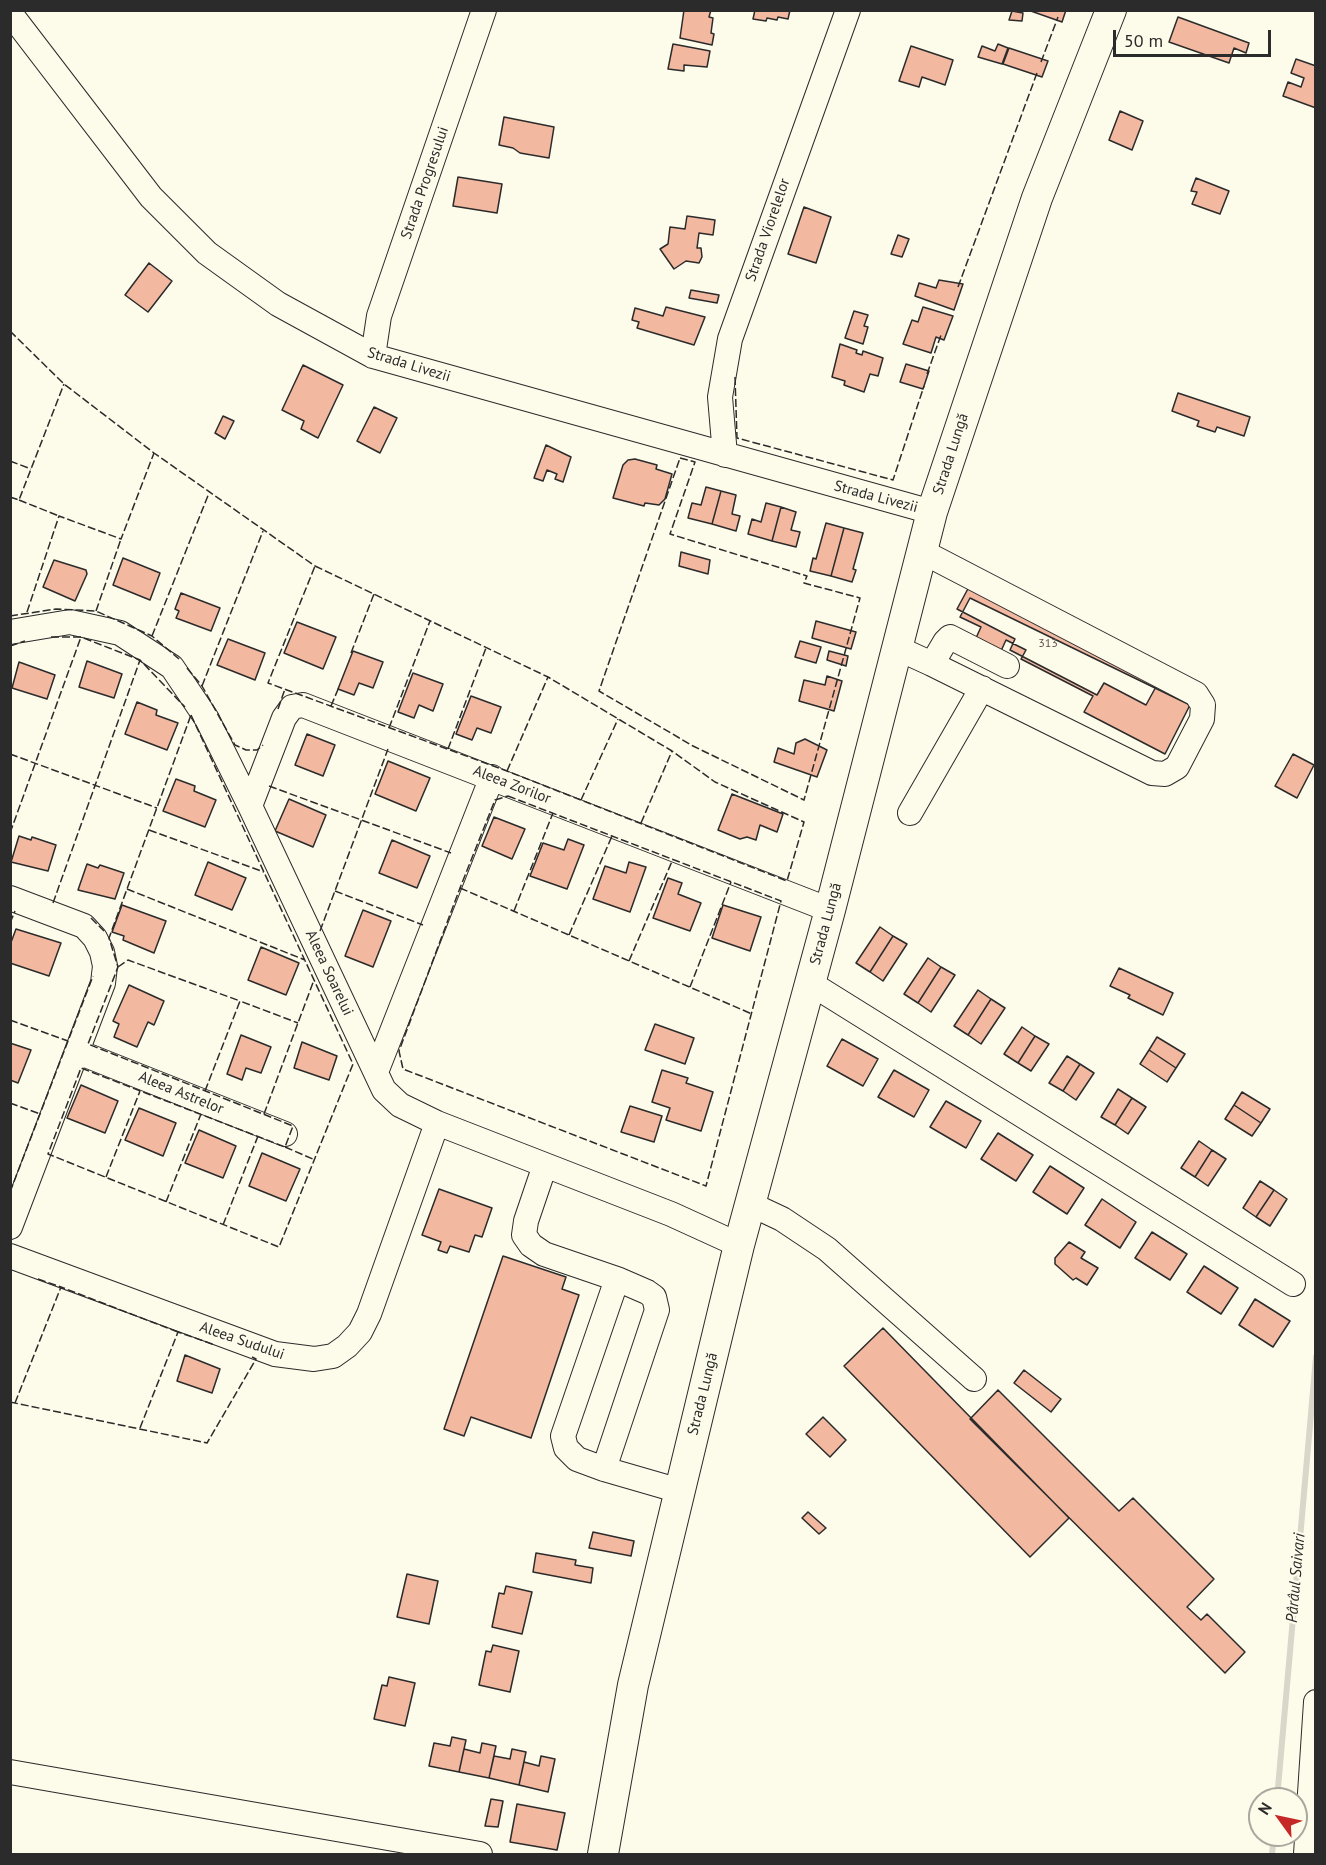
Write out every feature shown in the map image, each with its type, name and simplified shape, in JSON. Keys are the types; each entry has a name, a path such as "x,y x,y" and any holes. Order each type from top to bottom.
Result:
{"main road":[{"name":"Strada Lungă","path":"603,1854 633,1684 739,1245 830,910 932,512 1037,198 1111,10"}],"street":[{"name":"Strada Progresului","path":"373,357 379,316 484,10"},
{"name":"Strada Viorelelor","path":"725,455 720,397 730,339 848,10"},
{"name":"Strada Livezii","path":"10,12 151,197 207,253 278,304 373,357 932,512"},
{"path":"897,648 1152,773 1165,774 1177,767 1202,719 1203,705 1196,694 923,552"},
{"name":"Aleea Soarelui","path":"10,632 69,622 120,633 172,667 207,719 384,1090 400,1105 437,1123 671,1215 739,1245"},
{"path":"932,664 945,642 951,637 1006,666"},
{"path":"910,813 982,688"},
{"name":"Aleea Zorilor","path":"250,806 284,718 292,707 303,705 830,910"},
{"path":"376,1072 492,777"},
{"path":"10,898 84,926 95,938 102,952 103,983 10,1227"},
{"path":"810,983 1293,1284"},
{"name":"Aleea Astrelor","path":"78,1052 285,1134"},
{"name":"Aleea Sudului","path":"10,1256 275,1354 314,1359 333,1356 347,1346 360,1332 369,1314 437,1123"},
{"path":"545,1165 524,1235 531,1245 544,1254 617,1280 654,1297 657,1310 604,1469"},
{"path":"750,1204 782,1219 827,1249 975,1379"},
{"path":"617,1280 563,1436 566,1448 577,1459 680,1491"},
{"path":"1306,1854 1316,1702"},
{"path":"10,1772 480,1854"}],"building":[{"path":"684,10 711,10 709,17 713,18 711,33 714,34 712,45 680,38"},
{"path":"755,10 790,10 788,19 767,18 766,21 753,19"},
{"path":"1028,10 1066,10 1062,22"},
{"path":"1012,11 1023,13 1022,21 1009,20"},
{"path":"1178,17 1249,43 1246,53 1234,48 1229,63 1169,42"},
{"path":"673,44 710,51 707,67 684,65 684,71 668,69"},
{"path":"998,44 1008,48 1002,64 978,57 982,46 995,51"},
{"path":"911,46 953,60 945,85 922,77 919,87 899,81"},
{"path":"1009,48 1048,61 1042,77 1003,64"},
{"path":"1296,59 1316,66 1316,108 1283,96 1288,82 1301,87 1304,78 1291,73"},
{"path":"1120,111 1143,121 1132,150 1109,140"},
{"path":"504,117 554,127 549,158 520,153 513,148 499,145"},
{"path":"458,177 502,184 497,213 453,206"},
{"path":"1196,178 1229,191 1220,214 1192,204 1197,192 1191,191"},
{"path":"804,207 831,217 816,263 788,254"},
{"path":"687,216 715,220 713,235 699,233 697,248 701,248 702,257 699,263 686,261 674,269 660,249 668,244 670,227 685,229"},
{"path":"898,235 909,239 902,257 891,254"},
{"path":"149,263 172,281 148,312 125,295"},
{"path":"939,280 963,284 954,310 915,296 919,283 936,288"},
{"path":"691,290 719,295 717,303 689,298"},
{"path":"666,307 705,317 694,345 637,328 639,322 632,320 635,308 663,316"},
{"path":"923,307 953,316 944,340 936,337 931,353 903,344 912,320 918,322"},
{"path":"854,311 868,315 864,326 868,327 863,344 845,338"},
{"path":"840,344 857,350 856,353 862,355 863,351 883,358 878,376 870,374 864,392 844,385 845,381 832,377"},
{"path":"906,364 929,371 923,389 900,382"},
{"path":"303,365 343,385 318,438 301,429 304,421 282,410"},
{"path":"1178,393 1250,417 1244,436 1217,427 1215,432 1197,426 1199,421 1172,411"},
{"path":"374,407 397,418 380,453 357,441"},
{"path":"223,416 234,421 225,439 215,433"},
{"path":"546,445 571,457 563,482 555,479 557,474 547,470 543,481 534,478"},
{"path":"635,459 657,465 656,469 672,474 665,499 659,505 645,503 644,506 613,498 623,465 628,460"},
{"path":"706,487 721,491 712,524 688,518 692,503 701,505"},
{"path":"721,491 736,495 732,514 740,516 736,531 712,524"},
{"path":"766,503 781,507 772,541 748,534 752,519 761,522"},
{"path":"781,507 796,512 791,530 800,532 796,547 772,541"},
{"path":"826,523 844,528 831,576 810,571 813,558 816,559"},
{"path":"844,528 863,533 853,569 856,570 852,582 831,576"},
{"path":"681,552 710,560 708,574 679,566"},
{"path":"123,558 160,573 150,600 113,585"},
{"path":"54,560 86,570 87,574 75,601 43,587"},
{"path":"970,585 1158,683 1146,705 1104,683 1097,695 1010,650 1015,639 957,609"},
{"path":"181,593 220,608 211,631 176,618 179,611 175,609"},
{"path":"970,598 1190,705 1165,754 1084,712 1093,696 1021,659 1026,650 1006,640 1001,651 976,638 981,627 960,617"},
{"path":"816,621 856,632 851,649 812,638"},
{"path":"297,622 336,637 323,669 284,653"},
{"path":"228,639 265,653 255,680 217,665"},
{"path":"800,641 821,647 816,663 795,657"},
{"path":"353,651 383,662 373,688 359,683 354,695 338,689"},
{"path":"829,651 848,656 846,666 827,660"},
{"path":"87,661 122,674 114,698 79,687"},
{"path":"19,662 55,675 47,699 12,688"},
{"path":"413,673 443,684 433,711 419,705 414,718 398,712"},
{"path":"827,676 842,681 834,711 799,701 804,680 825,685"},
{"path":"471,696 501,707 491,733 477,728 472,740 456,734"},
{"path":"137,702 157,710 156,715 178,723 167,750 125,734"},
{"path":"307,734 335,745 323,776 295,765"},
{"path":"805,739 827,750 817,777 774,762 778,748 794,754 796,743"},
{"path":"1293,754 1314,765 1297,798 1275,786"},
{"path":"388,761 430,778 416,811 375,794"},
{"path":"176,779 195,786 194,791 216,800 205,827 163,811"},
{"path":"732,794 783,814 777,832 760,825 756,840 747,837 740,839 718,830"},
{"path":"289,799 326,815 313,847 275,831"},
{"path":"494,817 525,829 512,859 482,846"},
{"path":"19,836 31,840 32,837 56,845 48,871 11,862"},
{"path":"568,839 584,845 567,889 530,876 543,843 564,850"},
{"path":"392,840 430,856 417,888 379,873"},
{"path":"208,862 246,878 232,910 195,895"},
{"path":"629,862 646,867 630,912 593,899 605,866 626,873"},
{"path":"87,864 98,868 100,865 124,873 115,899 78,890"},
{"path":"668,878 682,883 678,894 701,903 690,931 653,918"},
{"path":"122,905 166,921 154,953 123,940 124,936 112,932"},
{"path":"723,905 761,917 750,951 712,938"},
{"path":"363,910 391,921 373,967 345,956"},
{"path":"880,927 893,936 870,972 856,963"},
{"path":"16,929 61,943 49,976 10,963 10,945"},
{"path":"893,936 907,944 883,981 870,972"},
{"path":"261,947 299,963 286,995 248,980"},
{"path":"928,958 941,967 918,1003 904,994"},
{"path":"941,967 955,975 931,1012 918,1003"},
{"path":"1119,968 1173,993 1163,1015 1128,998 1130,995 1110,986"},
{"path":"129,985 164,1001 154,1025 148,1022 137,1047 114,1037 119,1024 113,1021"},
{"path":"978,990 991,999 968,1035 954,1026"},
{"path":"991,999 1005,1008 981,1044 968,1035"},
{"path":"655,1024 694,1038 685,1064 645,1050"},
{"path":"1022,1027 1035,1036 1018,1063 1004,1054"},
{"path":"241,1035 271,1047 261,1073 246,1068 242,1080 227,1074"},
{"path":"1035,1036 1049,1044 1031,1071 1018,1063"},
{"path":"1157,1037 1185,1054 1176,1068 1149,1050"},
{"path":"842,1039 878,1059 863,1086 827,1066"},
{"path":"302,1042 337,1056 329,1080 294,1068"},
{"path":"10,1043 31,1050 18,1083 10,1080"},
{"path":"1149,1050 1176,1068 1167,1082 1140,1064"},
{"path":"1067,1056 1080,1064 1063,1091 1049,1083"},
{"path":"1080,1064 1094,1073 1076,1100 1063,1091"},
{"path":"662,1070 688,1078 686,1083 713,1092 701,1131 666,1120 670,1108 652,1102"},
{"path":"894,1070 929,1090 914,1117 878,1097"},
{"path":"81,1085 118,1101 105,1133 67,1118"},
{"path":"1118,1089 1132,1098 1115,1125 1101,1117"},
{"path":"1242,1092 1270,1109 1261,1123 1234,1105"},
{"path":"1132,1098 1146,1107 1128,1134 1115,1125"},
{"path":"946,1101 981,1121 966,1148 930,1127"},
{"path":"1234,1105 1261,1123 1252,1136 1225,1119"},
{"path":"630,1106 662,1116 654,1142 621,1132"},
{"path":"139,1108 176,1123 163,1156 125,1140"},
{"path":"199,1130 236,1146 223,1178 185,1163"},
{"path":"998,1133 1033,1155 1016,1181 981,1159"},
{"path":"1199,1141 1212,1150 1195,1177 1181,1168"},
{"path":"1212,1150 1226,1159 1208,1186 1195,1177"},
{"path":"262,1153 300,1169 286,1201 249,1186"},
{"path":"1050,1166 1084,1188 1067,1214 1033,1192"},
{"path":"1260,1181 1274,1190 1256,1217 1243,1208"},
{"path":"439,1189 492,1208 482,1237 475,1235 469,1252 450,1246 447,1253 438,1250 441,1242 422,1235"},
{"path":"1274,1190 1287,1199 1270,1226 1256,1217"},
{"path":"1102,1199 1136,1222 1120,1248 1085,1225"},
{"path":"1152,1232 1187,1254 1170,1280 1135,1258"},
{"path":"1069,1242 1085,1252 1081,1258 1098,1268 1087,1285 1076,1278 1073,1280 1055,1264 1055,1258"},
{"path":"503,1256 566,1277 562,1289 579,1295 531,1438 471,1417 464,1436 444,1429"},
{"path":"1204,1266 1238,1288 1221,1314 1187,1292"},
{"path":"1255,1299 1290,1321 1273,1347 1239,1325"},
{"path":"883,1328 1069,1518 1030,1557 844,1366"},
{"path":"185,1355 220,1369 212,1393 177,1381"},
{"path":"1024,1370 1061,1399 1051,1412 1014,1383"},
{"path":"998,1390 1119,1511 1133,1498 1214,1579 1187,1607 1201,1620 1207,1614 1245,1652 1225,1673 970,1419"},
{"path":"823,1417 846,1440 830,1457 806,1434"},
{"path":"808,1512 826,1528 819,1534 802,1518"},
{"path":"593,1532 634,1541 631,1556 589,1548"},
{"path":"536,1553 576,1560 575,1565 593,1568 591,1583 533,1572"},
{"path":"407,1574 438,1581 429,1624 397,1617"},
{"path":"506,1586 532,1592 522,1634 492,1627 499,1593 504,1594"},
{"path":"493,1645 519,1651 510,1692 479,1685 486,1651 491,1652"},
{"path":"389,1677 415,1683 405,1726 374,1719 382,1685 387,1686"},
{"path":"452,1737 466,1740 459,1772 429,1766 434,1743 450,1746"},
{"path":"482,1743 496,1746 489,1778 459,1772 464,1749 480,1753"},
{"path":"512,1749 526,1752 519,1785 489,1778 494,1756 510,1759"},
{"path":"541,1756 555,1759 548,1792 519,1785 524,1762 539,1766"},
{"path":"491,1799 503,1801 498,1827 485,1826"},
{"path":"517,1804 565,1813 557,1850 510,1842"}],"waterway":[{"name":"Pârâul Saivari","path":"1278,1787 1316,1357"},
{"name":"Pârâul Saivari","path":"1272,1854 1273,1847"}],"fence":[{"path":"1041,62 1058,17"},
{"path":"958,287 1037,73"},
{"path":"10,331 64,384 154,453 315,566"},
{"path":"927,374 941,335"},
{"path":"735,377 737,438 893,480 924,386"},
{"path":"10,497 19,500 64,384"},
{"path":"27,612 59,516 121,539 154,453"},
{"path":"680,458 695,462 670,534 807,576 804,583 860,598 804,800 693,746 599,691 680,458"},
{"path":"10,461 31,469"},
{"path":"152,636 209,493"},
{"path":"19,500 59,516"},
{"path":"202,686 263,531"},
{"path":"96,611 121,539"},
{"path":"315,566 548,677 672,751 715,782 804,822 787,881 507,771 268,683 315,566"},
{"path":"351,653 374,594"},
{"path":"10,616 56,609 96,611 152,636 179,659"},
{"path":"389,728 430,621"},
{"path":"51,637 81,637 140,660 185,707"},
{"path":"10,833 81,637"},
{"path":"10,646 25,641"},
{"path":"448,749 486,648"},
{"path":"53,903 140,660"},
{"path":"187,668 202,686 235,745 246,750 257,750 263,745"},
{"path":"507,771 548,677"},
{"path":"331,706 339,687"},
{"path":"278,709 285,689"},
{"path":"191,715 353,1064 279,1247 48,1154 81,1068 285,1147 293,1126 88,1044 118,967 109,938 191,715"},
{"path":"581,800 618,719"},
{"path":"320,931 388,749"},
{"path":"641,823 672,751"},
{"path":"10,754 157,808"},
{"path":"269,786 451,853"},
{"path":"508,796 781,901 706,1186 403,1069 399,1051 460,888 495,800 508,796"},
{"path":"514,911 553,813"},
{"path":"149,830 264,872"},
{"path":"569,935 612,836"},
{"path":"629,961 673,859"},
{"path":"690,987 731,882"},
{"path":"460,888 752,1014"},
{"path":"127,889 305,960"},
{"path":"335,891 423,925"},
{"path":"10,923 15,911"},
{"path":"91,918 104,931"},
{"path":"118,967 128,960 240,1001"},
{"path":"10,1192 93,976"},
{"path":"264,1114 314,980"},
{"path":"205,1091 240,1001 298,1023"},
{"path":"10,1020 68,1041"},
{"path":"106,1177 140,1091"},
{"path":"10,1103 40,1114"},
{"path":"166,1202 201,1114"},
{"path":"223,1225 258,1136"},
{"path":"285,1147 315,1160"},
{"path":"38,1279 61,1287"},
{"path":"15,1403 61,1287 178,1332"},
{"path":"140,1428 178,1332 215,1345"},
{"path":"10,1402 207,1443 256,1359 252,1357"}]}
